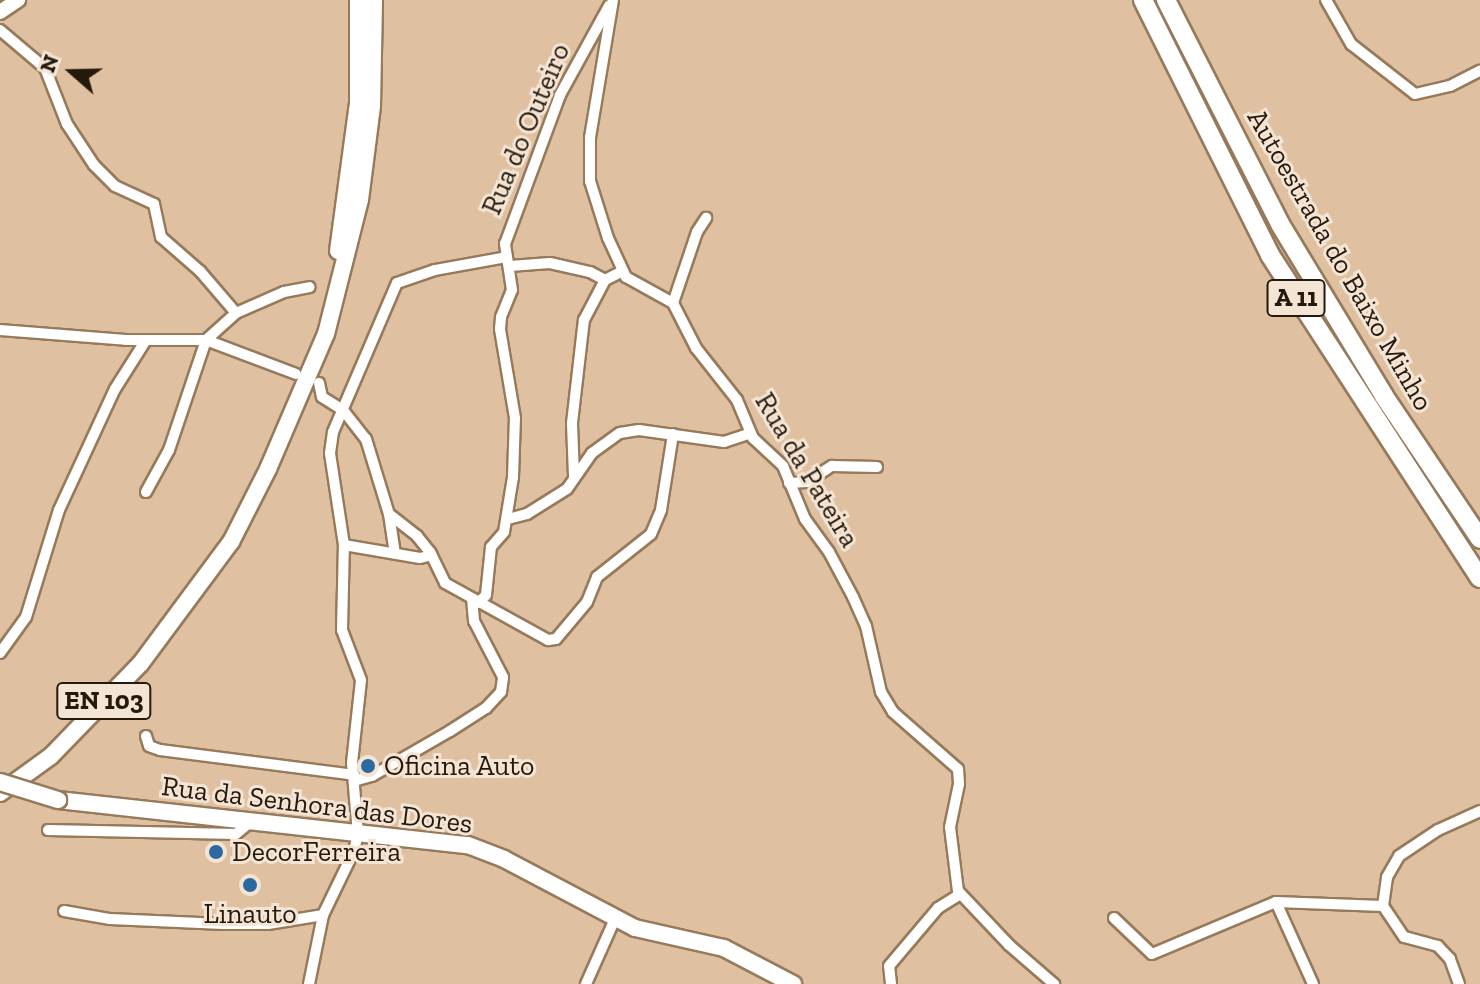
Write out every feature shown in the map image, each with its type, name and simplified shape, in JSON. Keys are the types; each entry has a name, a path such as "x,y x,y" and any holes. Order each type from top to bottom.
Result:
{"highway":[{"name":"Autoestrada do Baixo Minho","path":"1143,0 1270,255 1480,578"},
{"name":"Autoestrada do Baixo Minho","path":"1166,0 1280,224 1384,396 1480,539"}],"main road":[{"path":"0,12 18,0"},
{"name":"EN 103","path":"297,403 319,331 348,195 358,104 358,0"},
{"name":"EN 103","path":"0,793 51,756 141,663 195,594 231,542 297,403 326,334 360,200 372,106 374,0"},
{"name":"Rua da Senhora das Dores","path":"0,782 58,800 468,845 504,859 615,919 651,933 724,948 793,984"}],"street":[{"name":"Rua do Outeiro","path":"475,601 486,595 491,547 504,532 508,519 515,418 500,329 501,317 512,290 505,244 560,95 612,0"},
{"path":"612,0 590,138 590,181 626,277 673,303 697,232 706,218"},
{"path":"1326,0 1351,44 1415,94 1450,86 1480,71"},
{"path":"0,30 45,68 67,124 94,165 115,186 154,204 161,237 200,271 236,313"},
{"path":"309,984 323,915 354,851 358,834 354,778 361,680 342,630 344,545 330,453 333,432 397,283 435,270 508,262 550,263 590,272 605,280"},
{"path":"574,476 571,446 581,333 589,305 605,280 623,271"},
{"path":"146,492 169,450 206,340 236,313 284,292 310,287"},
{"name":"Rua da Pateira","path":"673,303 696,348 737,400 751,433 783,466 805,519 829,552 866,626 881,692 893,712 958,769 959,784 950,827 960,894"},
{"path":"0,330 146,340 206,340 296,374"},
{"path":"0,653 26,617 59,510 115,389 146,340"},
{"path":"319,383 322,397 343,410 366,439 389,514 395,554"},
{"path":"508,519 527,514 567,489 592,453 620,433 639,430 724,442 751,433"},
{"path":"389,514 417,536 432,555 445,583 548,640 556,639 587,602 597,577 651,534 661,510 673,434"},
{"path":"789,483 807,482 832,466 877,467"},
{"path":"344,545 420,558 432,555"},
{"path":"146,736 149,746 160,750 354,778 372,776 486,708 501,692 503,677 474,621 475,601"},
{"path":"1459,984 1450,959 1438,946 1404,937 1383,906 1387,877 1399,856 1438,830 1480,811"},
{"path":"48,830 236,834 249,823"},
{"path":"891,984 889,966 894,958 938,908 960,894 1009,945 1054,984"},
{"path":"1114,918 1152,954 1276,902 1383,906"},
{"path":"1276,902 1313,984"},
{"path":"64,911 110,919 223,924 268,924 323,915"},
{"path":"586,984 615,919"}],"place":[{"name":"Oficina Auto","path":"368,766"},
{"name":"DecorFerreira","path":"216,852"},
{"name":"Linauto","path":"250,885"}]}
